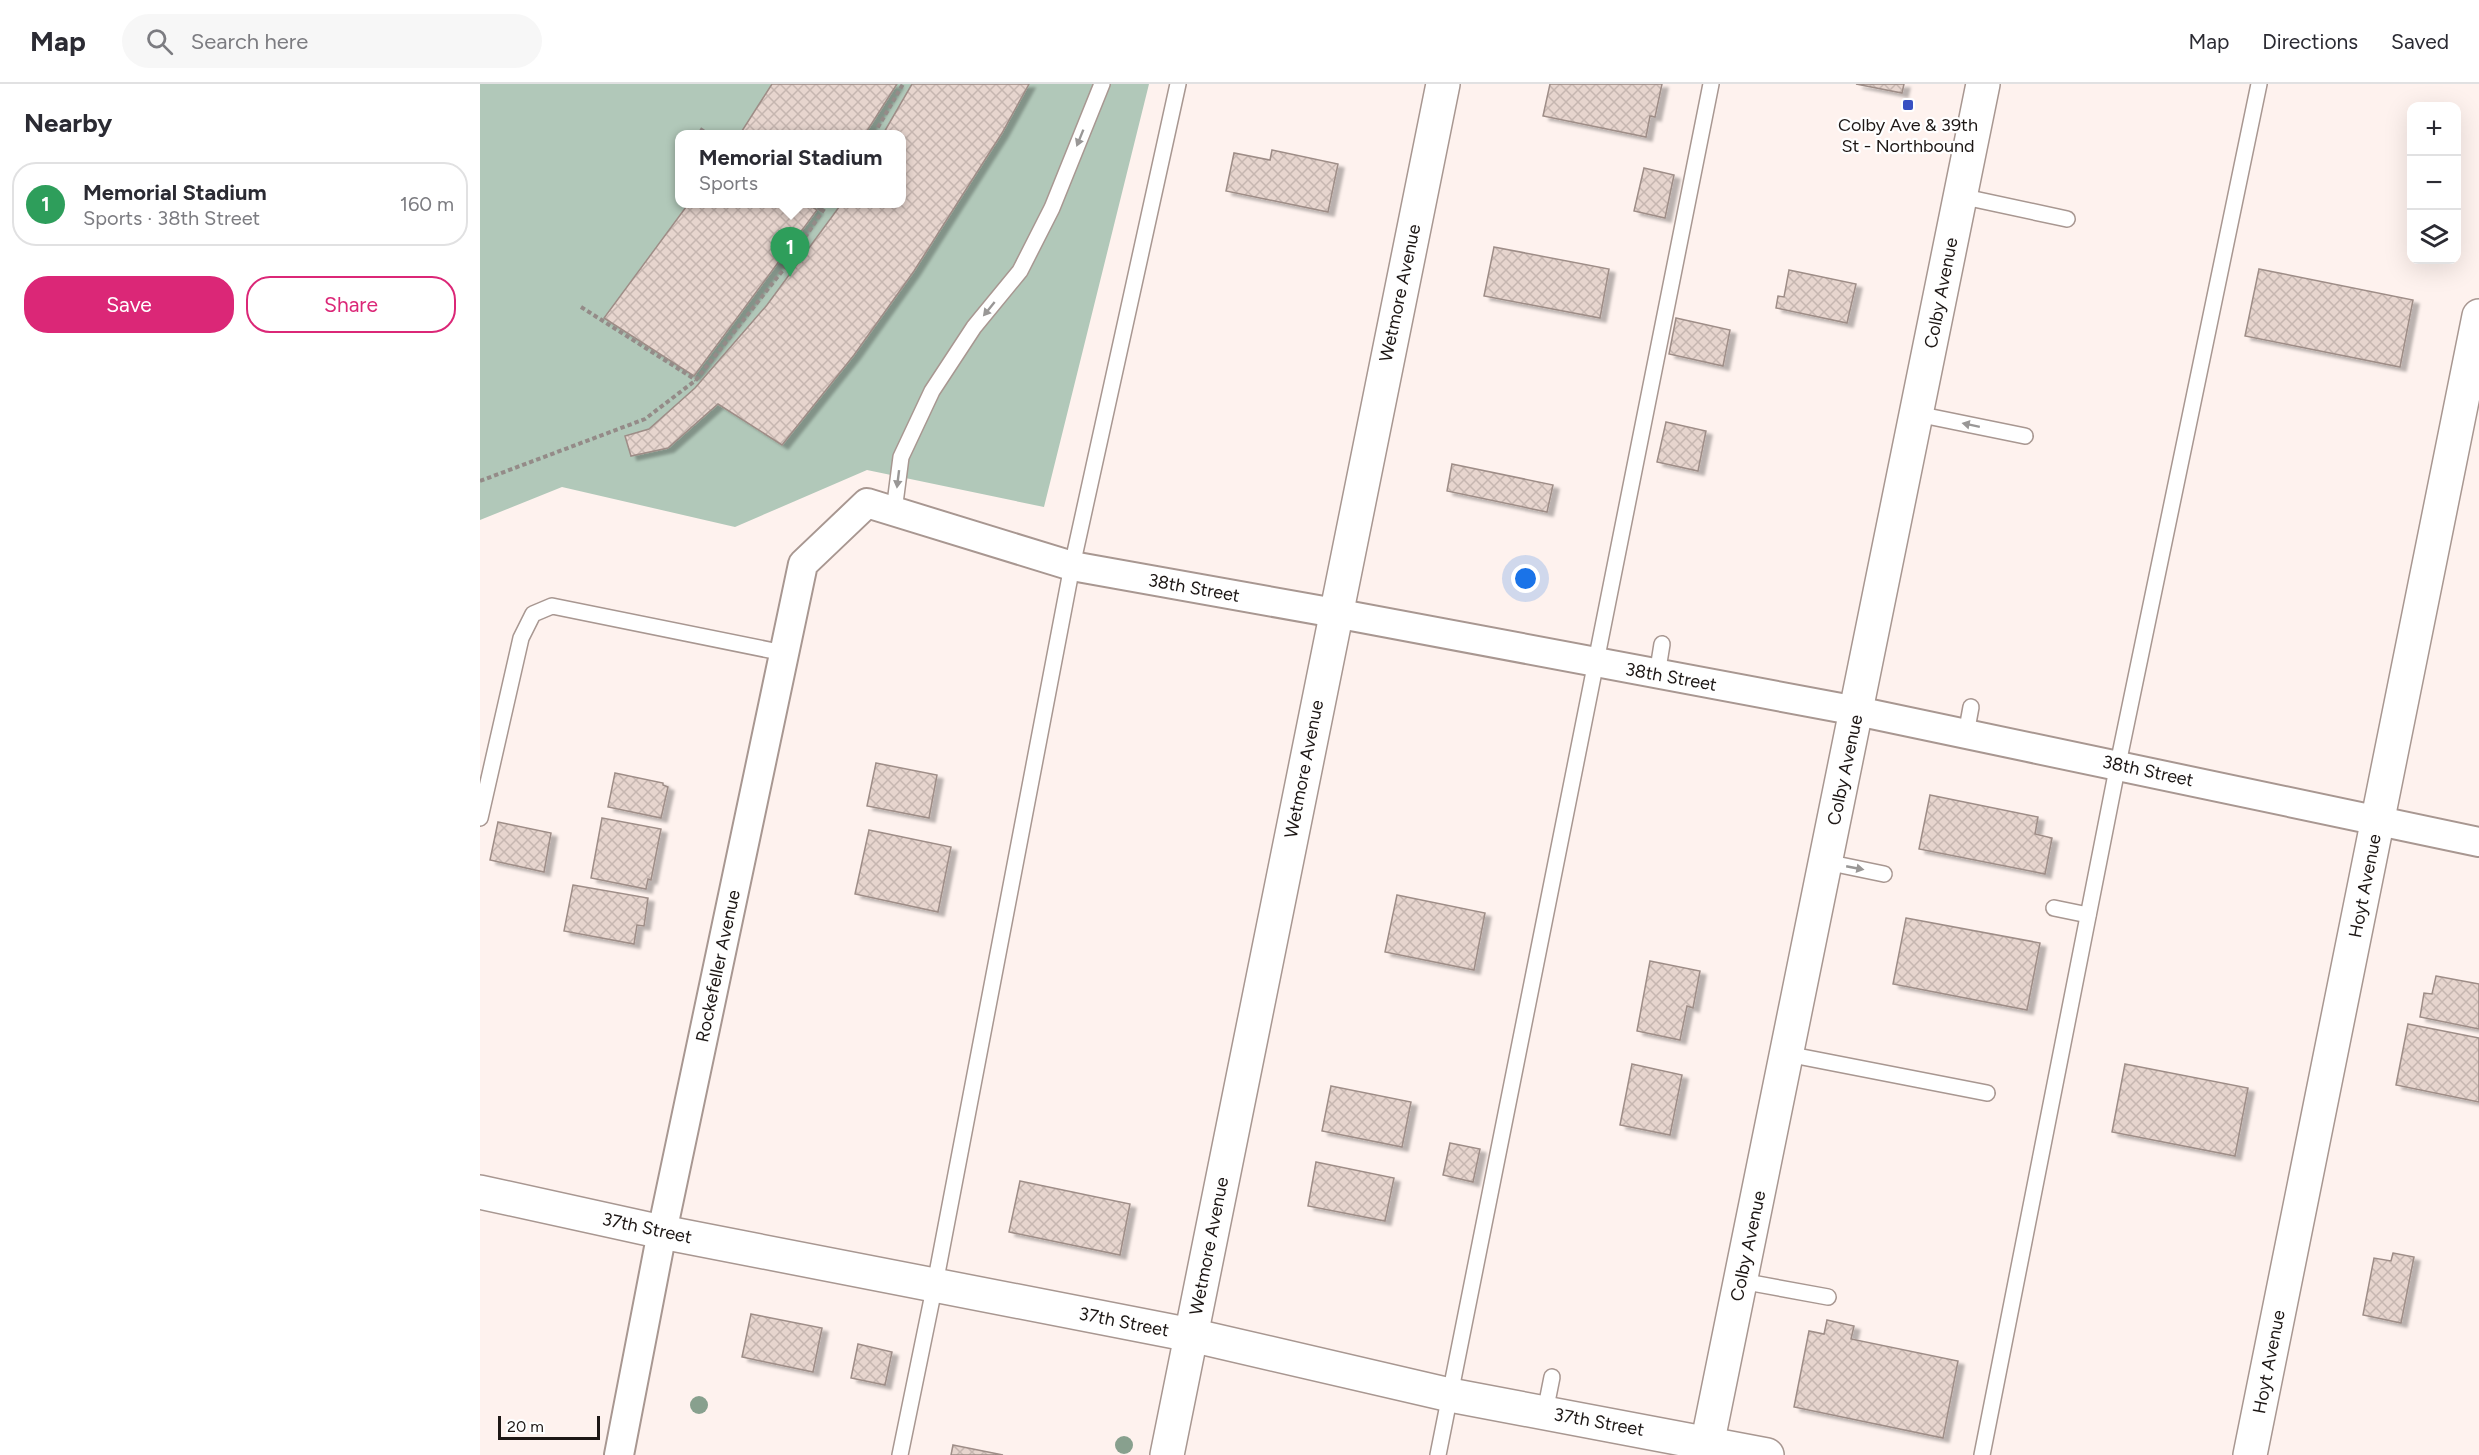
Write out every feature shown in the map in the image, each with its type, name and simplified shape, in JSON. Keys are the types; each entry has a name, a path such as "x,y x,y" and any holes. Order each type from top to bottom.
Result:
{"street":[{"name":"Wetmore Avenue","path":"1167,1455 1443,84"},
{"name":"Colby Avenue","path":"1706,1449 1983,84"},
{"name":"Hoyt Avenue","path":"2250,1455 2479,316"},
{"name":"38th Street","path":"867,503 1072,566 1857,711 1968,720 2118,764 2479,842"},
{"name":"Rockefeller Avenue","path":"619,1455 662,1232 803,564 867,503"},
{"name":"37th Street","path":"480,1192 662,1232 1191,1335 1450,1395 1545,1412 1706,1449 1767,1455"}],"lane":[{"path":"894,511 901,456 932,391 974,327 1020,271 1052,208 1102,84"},
{"path":"900,1455 935,1284 1072,566 1178,84"},
{"path":"1438,1455 1711,84"},
{"path":"1982,1455 2118,764 2259,84"},
{"path":"1960,196 2067,219"},
{"path":"1917,414 2025,436"},
{"path":"480,818 521,639 533,614 552,606 784,653"},
{"path":"1657,675 1662,644"},
{"path":"1826,862 1884,874"},
{"path":"2054,908 2088,915"},
{"path":"1787,1054 1987,1093"},
{"path":"1741,1281 1828,1297"},
{"path":"1545,1412 1552,1377"}],"path":[{"path":"877,130 903,84"},
{"path":"818,208 823,211"},
{"path":"480,481 645,419 696,380 783,270 825,208"},
{"path":"581,307 696,380"}],"green space":[{"path":"480,84 1149,84 1044,507 867,470 735,527 562,487 480,520"}],"building":[{"path":"772,84 897,84 868,130 743,130"},
{"path":"912,84 1029,84 1002,133 914,271 854,355 782,445 718,404 668,448 631,456 625,436 649,429 695,388 767,305 838,208 906,208 906,130 885,130"},
{"path":"1550,84 1662,84 1655,117 1650,116 1646,137 1543,116"},
{"path":"1856,84 1904,84 1902,93"},
{"path":"1272,150 1338,164 1328,212 1226,191 1234,153 1270,160"},
{"path":"1644,168 1674,175 1665,218 1634,211"},
{"path":"685,208 814,208 817,210 694,376 604,318"},
{"path":"1494,247 1609,269 1600,318 1484,296"},
{"path":"2259,269 2413,300 2400,367 2245,336"},
{"path":"1789,270 1856,284 1847,323 1776,308 1778,296 1784,297"},
{"path":"1676,318 1730,330 1723,366 1669,354"},
{"path":"1666,422 1706,431 1698,471 1657,462"},
{"path":"1452,464 1553,485 1547,512 1447,491"},
{"path":"876,763 937,775 929,818 867,806"},
{"path":"615,773 663,783 668,787 661,818 608,807"},
{"path":"1930,795 2038,817 2035,834 2052,838 2045,874 1919,849"},
{"path":"602,818 661,829 651,880 648,879 646,889 591,878"},
{"path":"498,822 551,833 544,872 490,860"},
{"path":"869,830 951,847 938,912 855,894"},
{"path":"573,885 648,898 644,926 637,925 634,944 564,931"},
{"path":"1397,895 1485,913 1474,970 1385,952"},
{"path":"1906,918 2040,943 2027,1010 1893,984"},
{"path":"1650,961 1700,971 1693,1008 1687,1006 1680,1040 1637,1031"},
{"path":"2436,976 2479,984 2479,1029 2420,1017 2424,993 2432,994"},
{"path":"2408,1024 2479,1038 2479,1102 2396,1085"},
{"path":"1632,1064 1682,1075 1670,1135 1620,1125"},
{"path":"2125,1064 2248,1088 2235,1156 2112,1132"},
{"path":"1331,1086 1411,1102 1402,1147 1322,1131"},
{"path":"1450,1143 1480,1149 1473,1182 1443,1175"},
{"path":"1316,1162 1394,1178 1385,1221 1308,1206"},
{"path":"1020,1181 1130,1204 1120,1255 1009,1232"},
{"path":"2393,1253 2414,1257 2401,1323 2363,1315 2374,1258 2391,1261"},
{"path":"751,1314 822,1328 813,1372 742,1357"},
{"path":"1827,1320 1854,1326 1851,1339 1958,1361 1943,1438 1794,1407 1809,1331 1824,1334"},
{"path":"858,1344 892,1352 885,1385 851,1378"},
{"path":"953,1445 1003,1455 951,1455"}],"place":[{"name":"Colby Ave & 39th St - Northbound","path":"1908,105"},
{"name":"Memorial Stadium","path":"790,277"}]}
